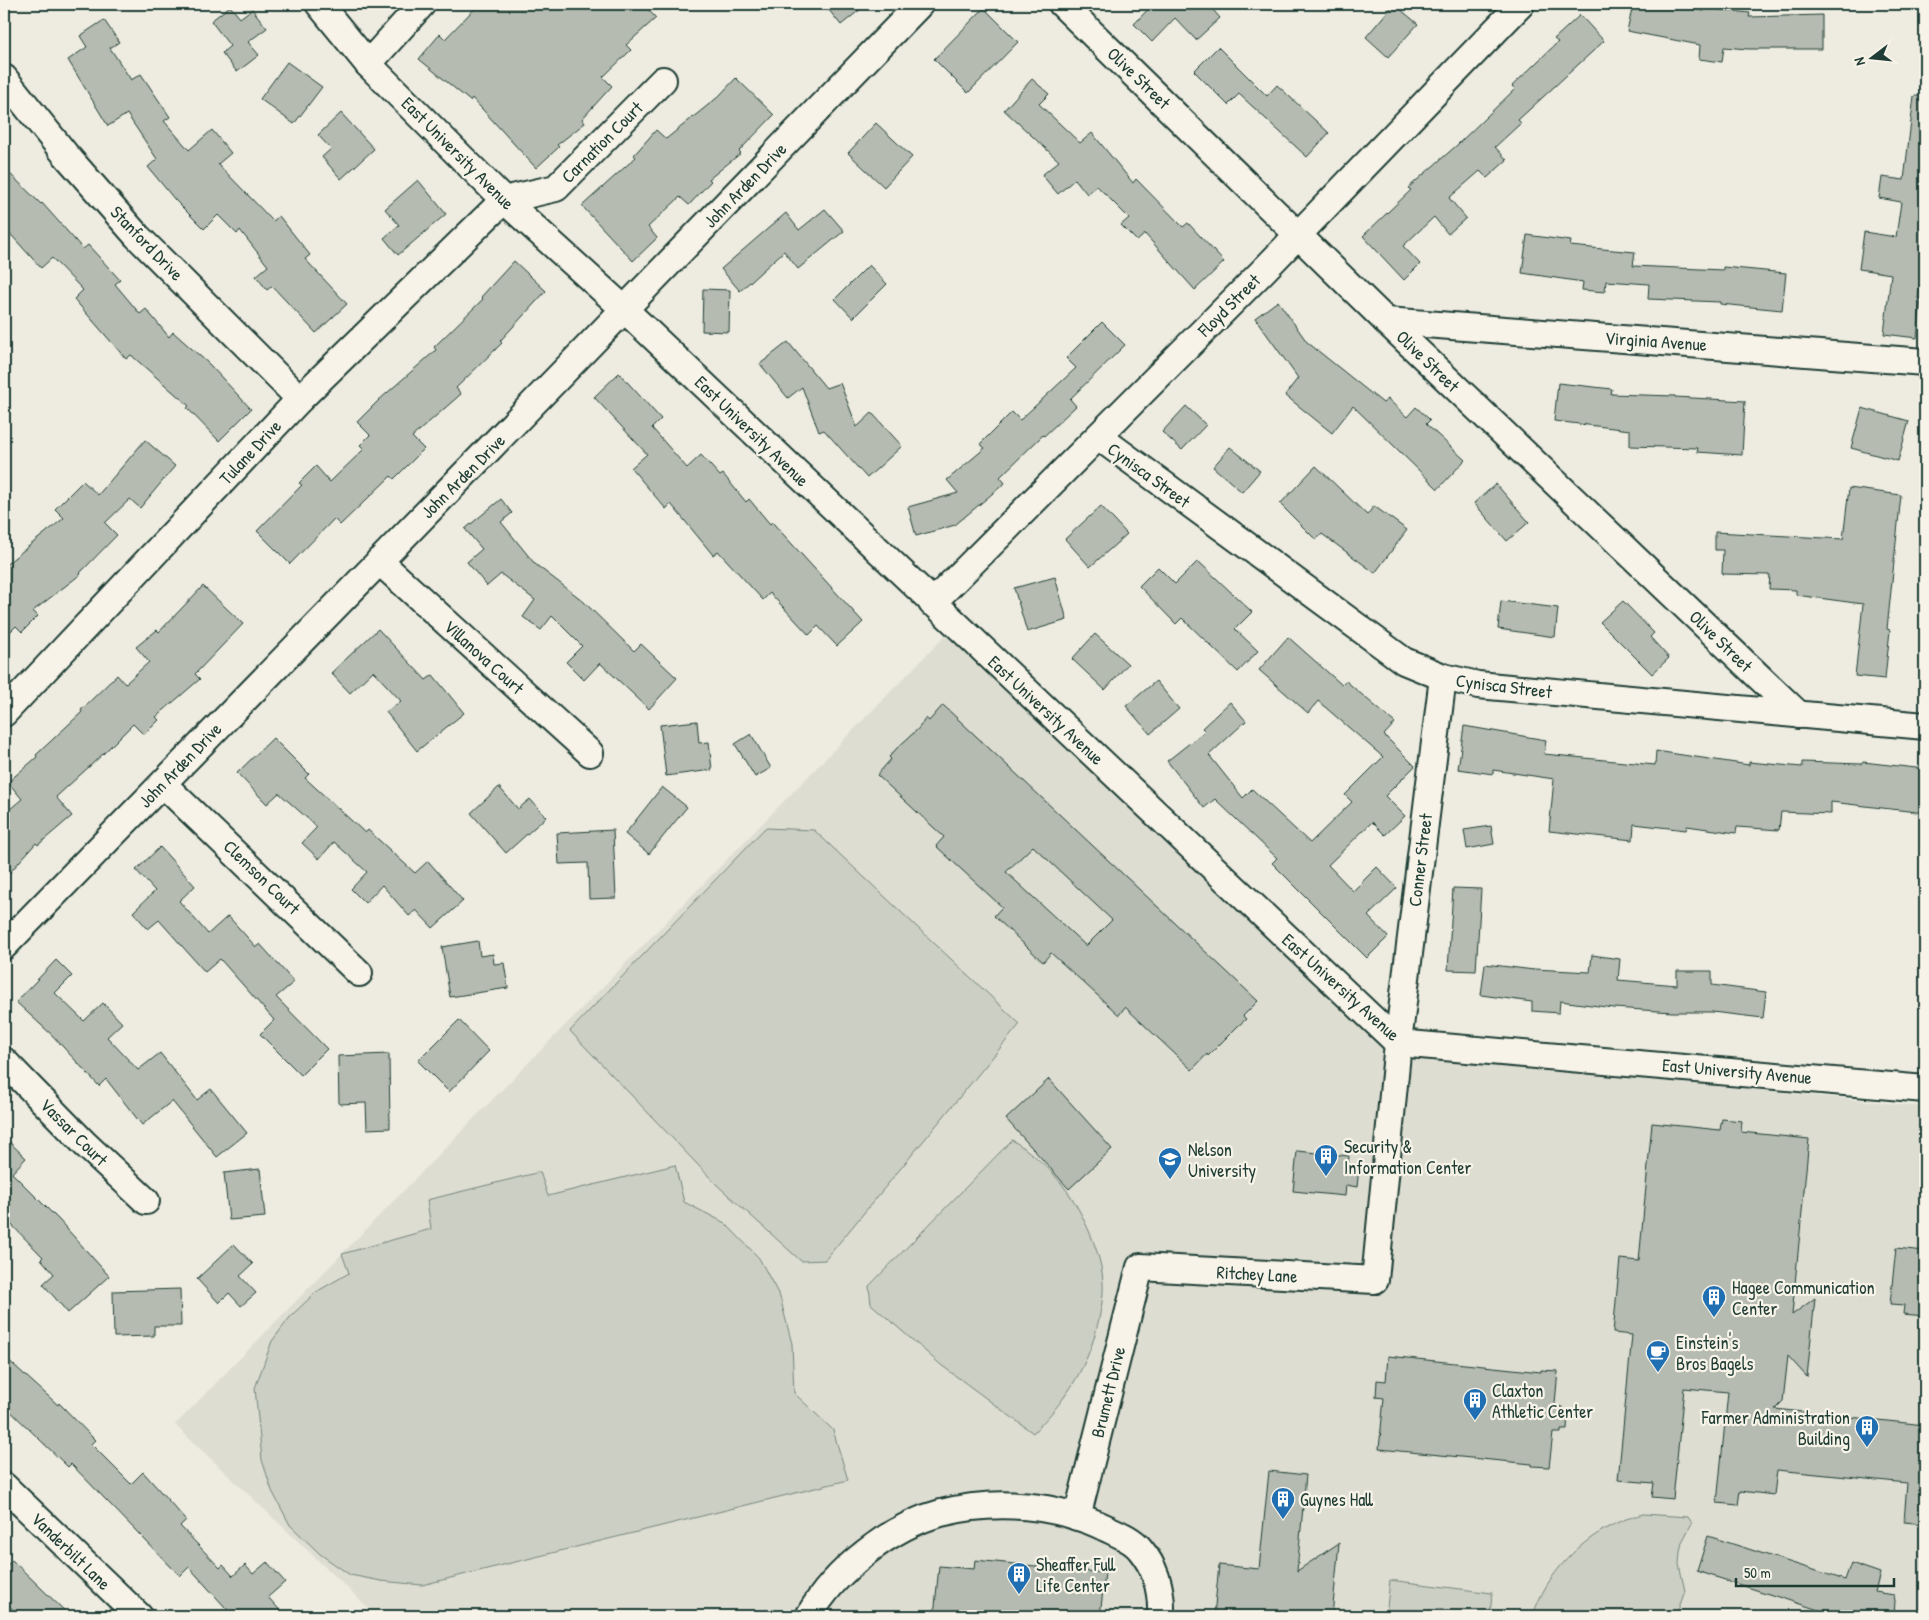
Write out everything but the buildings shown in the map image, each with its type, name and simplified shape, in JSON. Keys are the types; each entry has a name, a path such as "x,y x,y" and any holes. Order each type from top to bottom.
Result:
{"street":[{"name":"East University Avenue","path":"319,4 368,64 504,200 624,309 1398,1043 1925,1089"},
{"path":"368,64 422,4"},
{"name":"John Arden Drive","path":"4,946 920,4"},
{"name":"Olive Street","path":"1062,4 1386,321 1799,715"},
{"name":"Floyd Street","path":"932,603 1099,437 1521,4"},
{"name":"Stanford Drive","path":"4,78 65,154 137,236 300,399"},
{"name":"Carnation Court","path":"504,200 556,188 664,80"},
{"name":"Tulane Drive","path":"4,713 300,399 504,200"},
{"name":"Virginia Avenue","path":"1386,321 1925,362"},
{"name":"Cynisca Street","path":"1099,437 1404,662 1443,678 1478,685 1925,726"},
{"name":"Villanova Court","path":"379,560 590,753"},
{"name":"Conner Street","path":"1375,1280 1398,1043 1443,678"},
{"name":"Clemson Court","path":"163,784 359,972"},
{"name":"Vassar Court","path":"4,1061 85,1144 146,1201"},
{"name":"Ritchey Lane","path":"1140,1267 1375,1280"},
{"name":"Brumett Drive","path":"1077,1516 1140,1267"},
{"name":"Vanderbilt Lane","path":"4,1486 139,1616"},
{"path":"809,1616 838,1578 863,1553 899,1530 940,1513 984,1505 1016,1506 1060,1512 1077,1516 1119,1534 1140,1548 1152,1567 1160,1588 1161,1616"}],"shaded area":[{"name":"Nelson University","path":"948,633 1401,1053 1925,1107 1925,1616 377,1616 175,1425"},
{"path":"765,828 814,830 1020,1024 825,1260 801,1261 717,1185 570,1031"},
{"path":"1012,1140 1045,1165 1063,1185 1078,1208 1094,1242 1101,1266 1103,1282 1099,1319 1086,1360 1072,1386 1033,1433 941,1365 871,1304 869,1286"},
{"path":"675,1165 684,1202 725,1223 759,1258 780,1297 792,1344 794,1393 833,1430 848,1480 422,1585 381,1581 350,1575 320,1554 290,1525 272,1491 262,1460 255,1388 272,1341 291,1316 316,1292 349,1273 342,1254 431,1229 427,1200 540,1172 548,1196"},
{"path":"1643,1514 1688,1517 1692,1523 1682,1542 1680,1552 1679,1564 1685,1591 1676,1616 1533,1616 1546,1586 1566,1560 1592,1537 1606,1528"},
{"path":"1390,1580 1492,1593 1490,1616 1386,1616"}],"place":[{"name":"Security & Information Center","path":"1326,1177"},
{"name":"Nelson University","path":"1170,1180"},
{"name":"Hagee Communication Center","path":"1714,1318"},
{"name":"Einstein's Bros Bagels","path":"1658,1373"},
{"name":"Claxton Athletic Center","path":"1475,1421"},
{"name":"Farmer Administration Building","path":"1867,1448"},
{"name":"Guynes Hall","path":"1283,1520"},
{"name":"Sheaffer Full Life Center","path":"1019,1595"}]}
